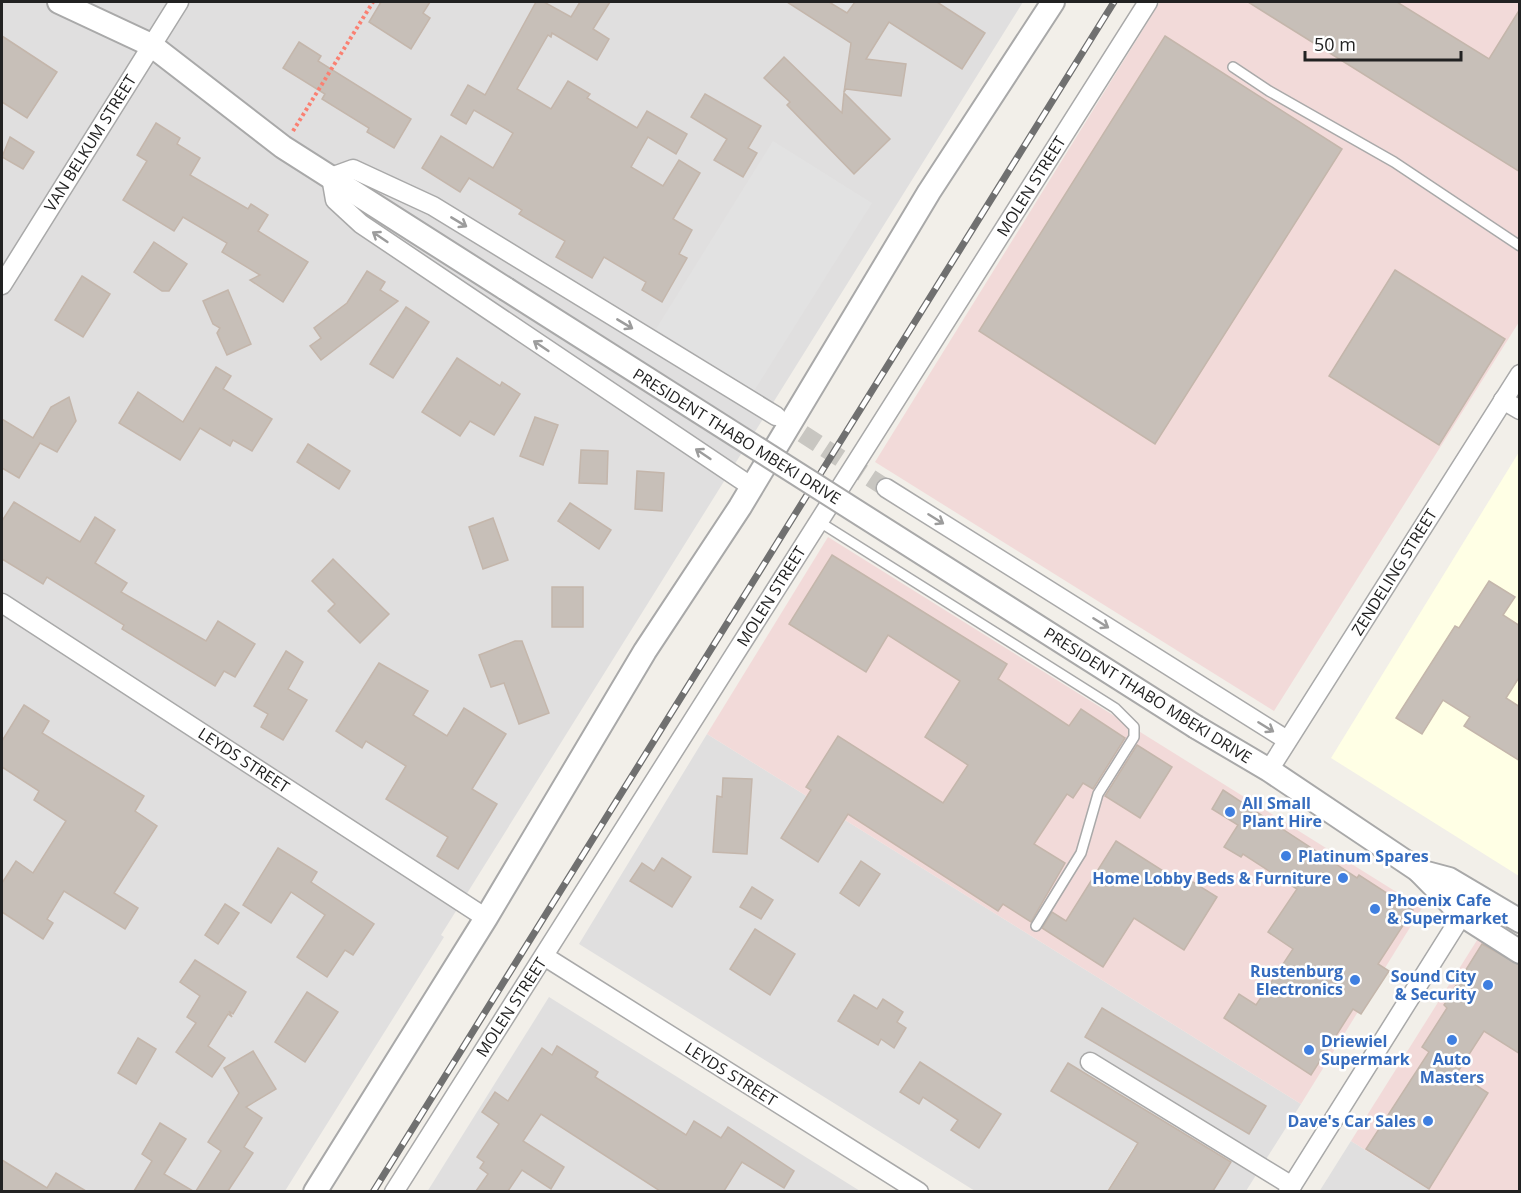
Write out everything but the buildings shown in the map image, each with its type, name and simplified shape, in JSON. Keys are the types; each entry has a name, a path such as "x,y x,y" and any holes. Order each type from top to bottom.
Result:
{"street":[{"name":"PRESIDENT THABO MBEKI DRIVE","path":"59,2 151,45 283,147 1196,727 1269,770 1418,870 1465,916 1520,952"},
{"name":"VAN BELKUM STREET","path":"2,285 179,2"},
{"path":"315,1191 486,918 645,651 752,487 929,192 1053,2"},
{"name":"MOLEN STREET","path":"394,1191 1148,2"},
{"path":"752,487 361,224 335,200 331,177 353,169 433,206 776,416"},
{"name":"ZENDELING STREET","path":"1269,770 1520,374"},
{"path":"1503,400 1520,410"},
{"path":"886,488 1287,740"},
{"name":"LEYDS STREET","path":"2,603 486,918"},
{"name":"PRESIDENT THABO MBEKI DRIVE","path":"1418,870 1449,879 1520,921"},
{"path":"1090,1062 1293,1190 1465,916 1476,906 1493,905"},
{"name":"LEYDS STREET","path":"544,956 919,1191"}],"lane":[{"path":"1233,67 1269,91 1394,162 1520,246"},
{"path":"818,521 1115,708 1134,727 1134,737 1098,794 1081,853 1035,926"}],"path":[{"path":"283,147 373,2"}],"shaded area":[{"path":"2,2 1023,2 441,935 444,937 285,1191 2,1192"},
{"path":"1160,2 1519,2 1519,322 1274,711 875,462"},
{"path":"773,141 872,203 754,391 656,329"},
{"path":"1519,452 1519,876 1331,758"},
{"path":"828,537 1422,908 1301,1104 707,734"},
{"path":"707,734 1301,1104 1246,1191 1206,1191 1134,1147 1107,1191 975,1191 579,944"},
{"path":"1479,937 1519,962 1519,1191 1431,1191 1351,1141"},
{"path":"549,997 860,1191 427,1192"},
{"path":"1351,1141 1431,1191 1319,1192"}],"tunnel":[{"path":"780,419 886,488"}],"railway":[{"path":"373,1192 1114,2"}],"place":[{"name":"All Small Plant Hire","path":"1230,812"},
{"name":"Platinum Spares","path":"1286,856"},
{"name":"Home Lobby Beds & Furniture","path":"1343,878"},
{"name":"Phoenix Cafe & Supermarket","path":"1375,909"},
{"name":"Rustenburg Electronics","path":"1355,980"},
{"name":"Sound City & Security","path":"1488,985"},
{"name":"Auto Masters","path":"1452,1040"},
{"name":"Driewiel Supermark","path":"1309,1050"},
{"name":"Dave's Car Sales","path":"1428,1121"}]}
